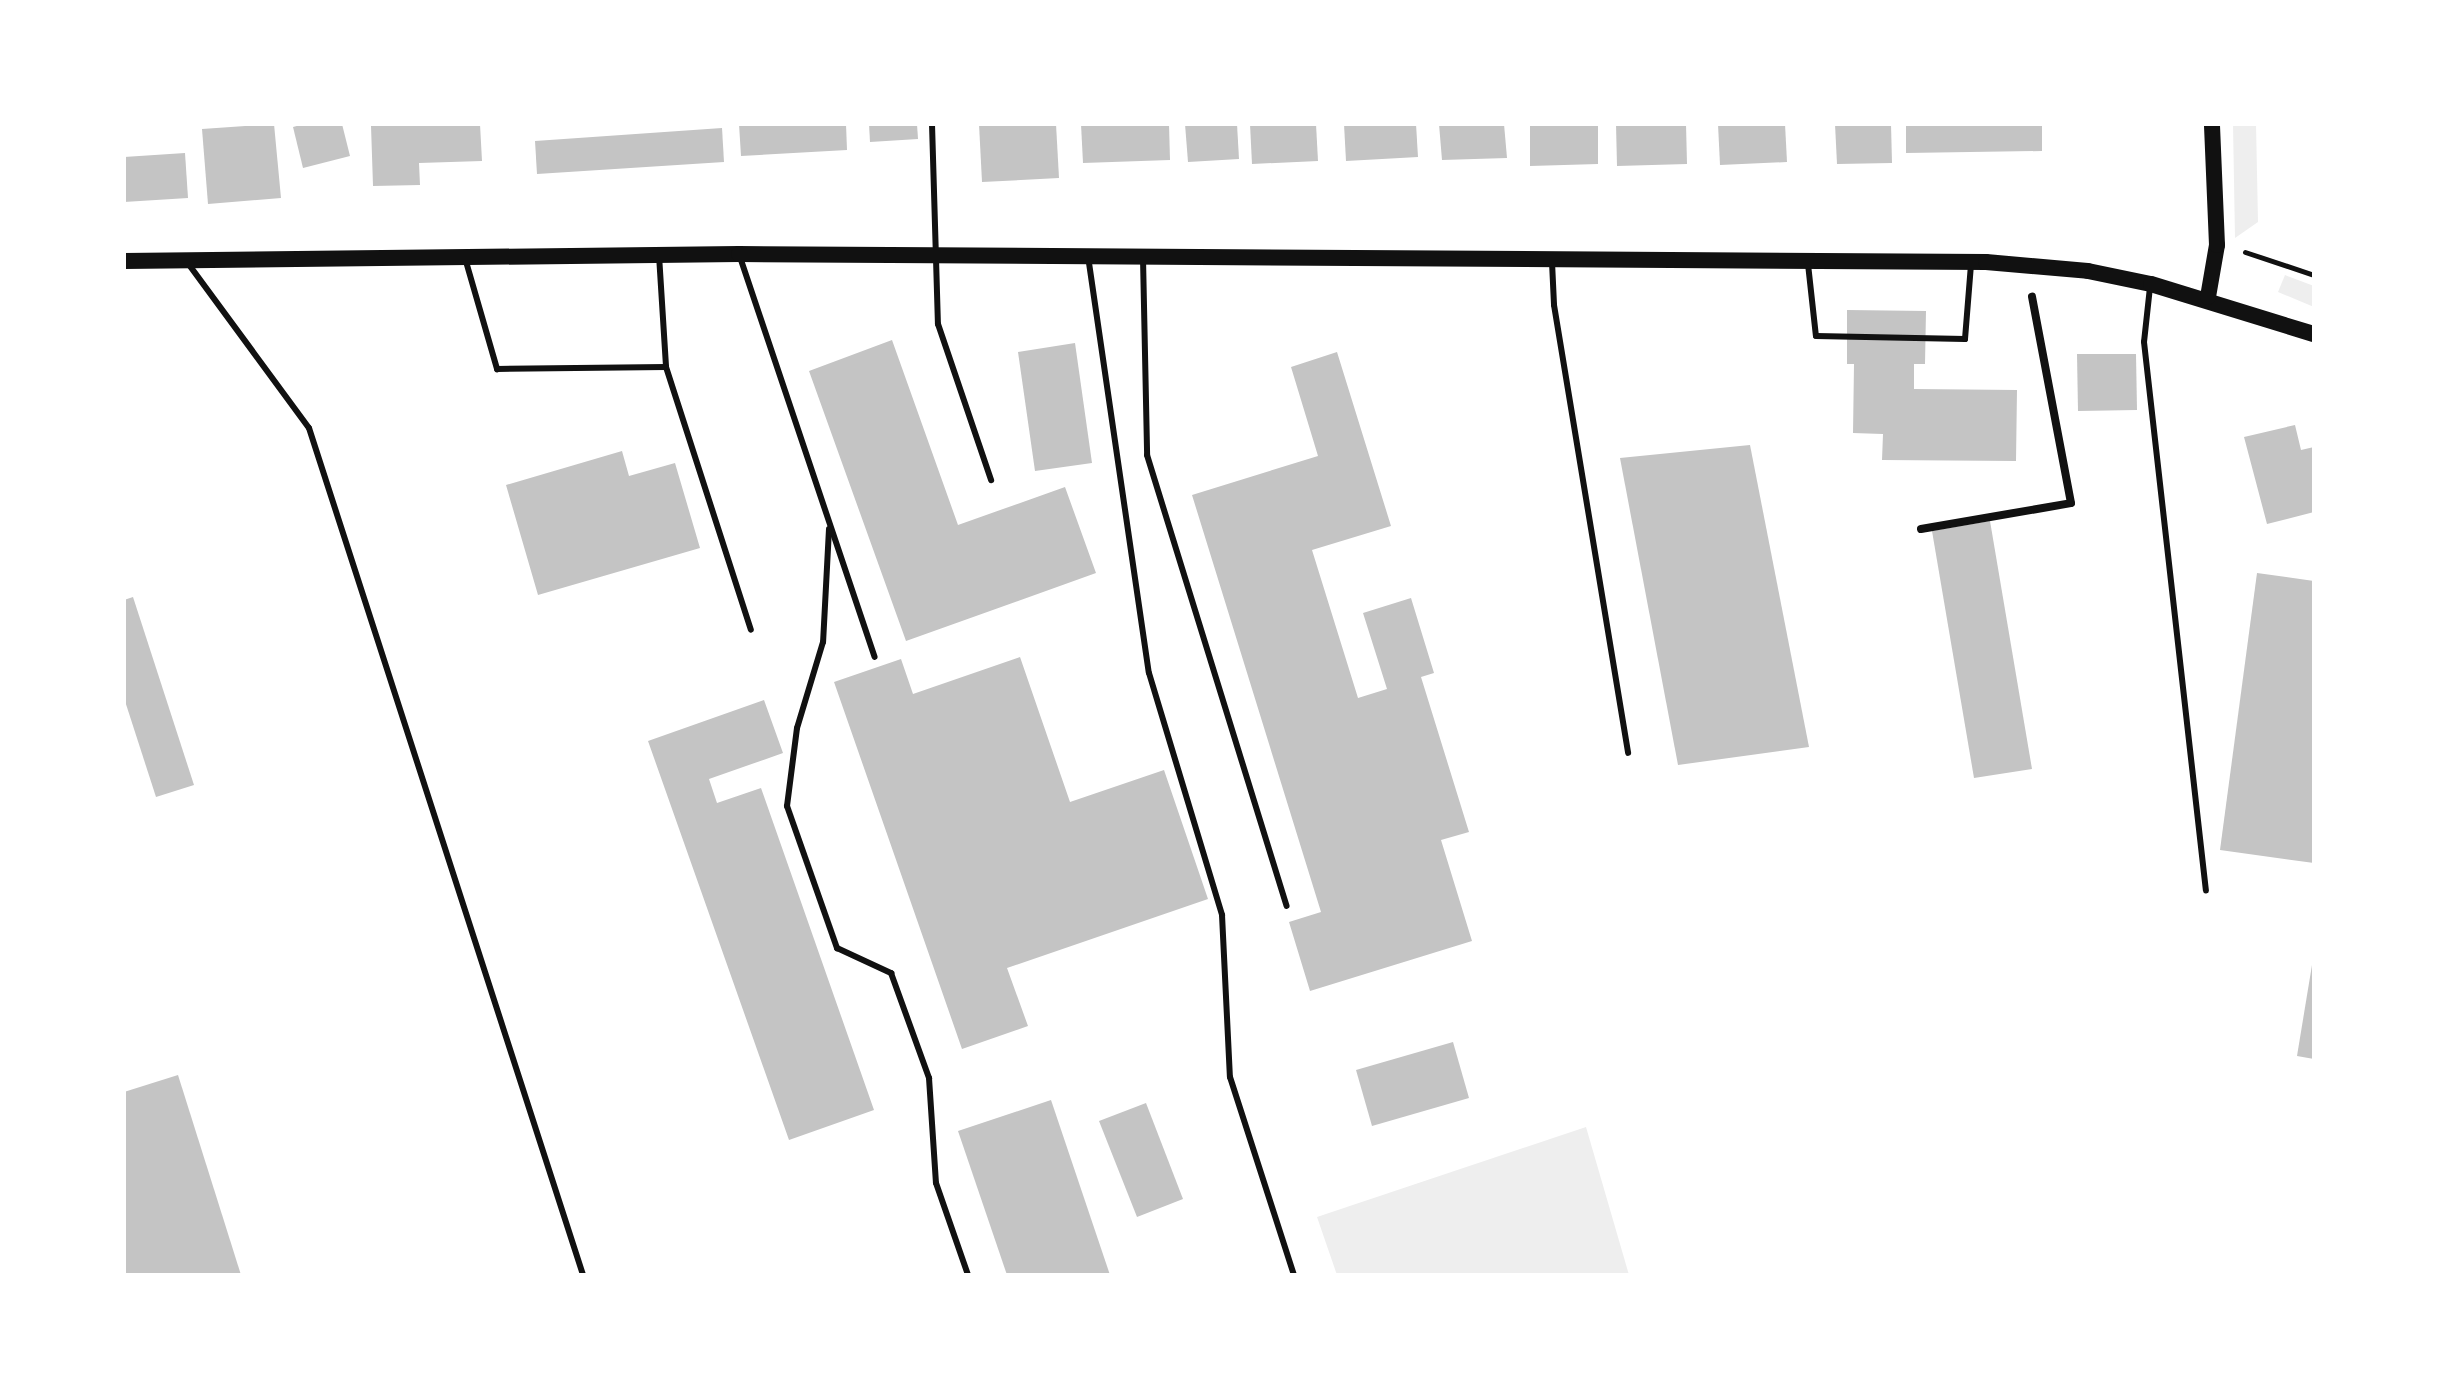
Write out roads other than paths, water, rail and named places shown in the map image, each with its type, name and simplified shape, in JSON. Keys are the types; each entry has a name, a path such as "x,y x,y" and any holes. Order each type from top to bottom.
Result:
{"main road":[{"path":"2208,297 2217,245 2212,124"},
{"path":"124,261 739,254 1143,254 1971,262 2088,271 2151,284 2208,297 2314,334"}],"street":[{"path":"1921,529 2071,503 2032,297"}],"lane":[{"path":"932,124 938,324 991,480"},
{"path":"739,254 829,529 875,657"},
{"path":"1088,254 1149,673 1222,915 1230,1077 1294,1275"},
{"path":"1143,254 1147,455 1287,906"},
{"path":"659,255 666,367 751,630"},
{"path":"465,258 497,369 666,367"},
{"path":"1552,259 1554,305 1628,753"},
{"path":"185,260 309,428 583,1275"},
{"path":"1807,260 1816,336 1965,339 1971,262"},
{"path":"2151,284 2144,342 2206,891"},
{"path":"829,529 823,642 797,728 787,806 837,948 891,973 929,1078 936,1183 968,1275"}]}
